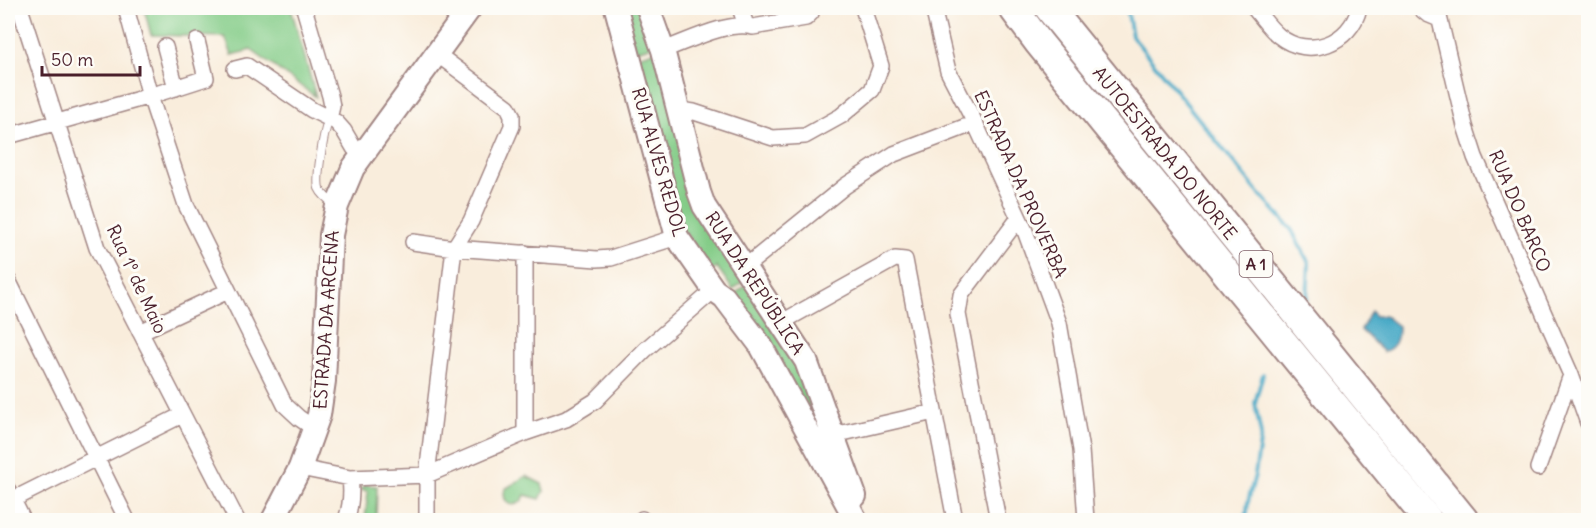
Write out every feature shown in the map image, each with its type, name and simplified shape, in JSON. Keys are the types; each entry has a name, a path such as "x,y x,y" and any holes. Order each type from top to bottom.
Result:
{"highway":[{"name":"AUTOESTRADA DO NORTE","path":"1013,8 1039,43 1428,520"},
{"name":"AUTOESTRADA DO NORTE","path":"1049,8 1464,520"}],"street":[{"name":"Rua 1º de Maio","path":"20,8 97,248 237,520"},
{"path":"126,8 150,96 186,205 285,405 315,429"},
{"path":"304,8 330,96 332,106 329,119"},
{"name":"ESTRADA DA ARCENA","path":"273,520 300,468 315,429 324,381 331,235 337,206 354,168 470,8"},
{"name":"RUA ALVES REDOL","path":"615,8 677,237 714,290 724,297 760,346 856,520"},
{"name":"RUA DA REPÚBLICA","path":"648,8 663,50 704,206 806,361 863,520"},
{"path":"740,8 746,25"},
{"path":"663,50 729,27 746,25 753,27 806,18 811,14 812,8"},
{"path":"679,110 694,112 773,138 805,136 841,116 872,90 881,66 863,8"},
{"name":"ESTRADA DA PROVERBA","path":"933,8 948,71 1019,218 1059,323 1082,450 1086,520"},
{"path":"1254,8 1279,36 1287,41 1309,47 1329,44 1347,33 1353,25 1359,8"},
{"path":"1420,8 1427,15 1438,13"},
{"name":"RUA DO BARCO","path":"1438,13 1465,126 1475,157 1571,375 1588,423"},
{"path":"8,136 206,78 197,41"},
{"path":"165,47 176,88"},
{"path":"427,520 427,475 454,248 471,221 512,126 512,115 508,107 437,54"},
{"path":"236,69 247,66 340,126 354,148 363,155"},
{"path":"745,267 845,186 894,154 975,123"},
{"path":"999,520 958,314 961,295 1019,218"},
{"path":"413,242 454,248 611,258 677,237"},
{"path":"525,253 525,433"},
{"path":"782,322 895,259 902,259 906,262 955,520"},
{"path":"8,280 127,520"},
{"path":"300,468 350,478 427,475 566,418 595,401 645,350 714,290"},
{"path":"140,332 228,291"},
{"path":"1538,468 1571,375"},
{"path":"834,435 934,412"},
{"path":"23,520 10,495 97,459 182,415"},
{"path":"346,520 350,511 352,494 350,478"}],"lane":[{"path":"329,119 324,135 319,186 322,194 337,206"}],"green space":[{"path":"144,8 291,8 316,97 251,50 232,55 225,37 151,35"},
{"path":"619,8 643,8 656,45 636,51"},
{"path":"657,50 696,197 747,278 733,290 717,267 711,271 677,221 635,57"},
{"path":"750,282 804,367 826,456 730,298"},
{"path":"526,476 542,484 544,491 540,499 525,495 515,505 508,503 504,495 505,489"},
{"path":"365,485 377,486 376,520 365,520 368,491 360,490"}],"water":[{"path":"1371,311 1375,316 1385,316 1398,326 1396,342 1384,352 1361,330"}],"waterway":[{"path":"1127,8 1132,36 1256,190 1291,229 1309,263 1307,298"},
{"path":"1246,520 1261,435 1255,403 1263,374"}]}
